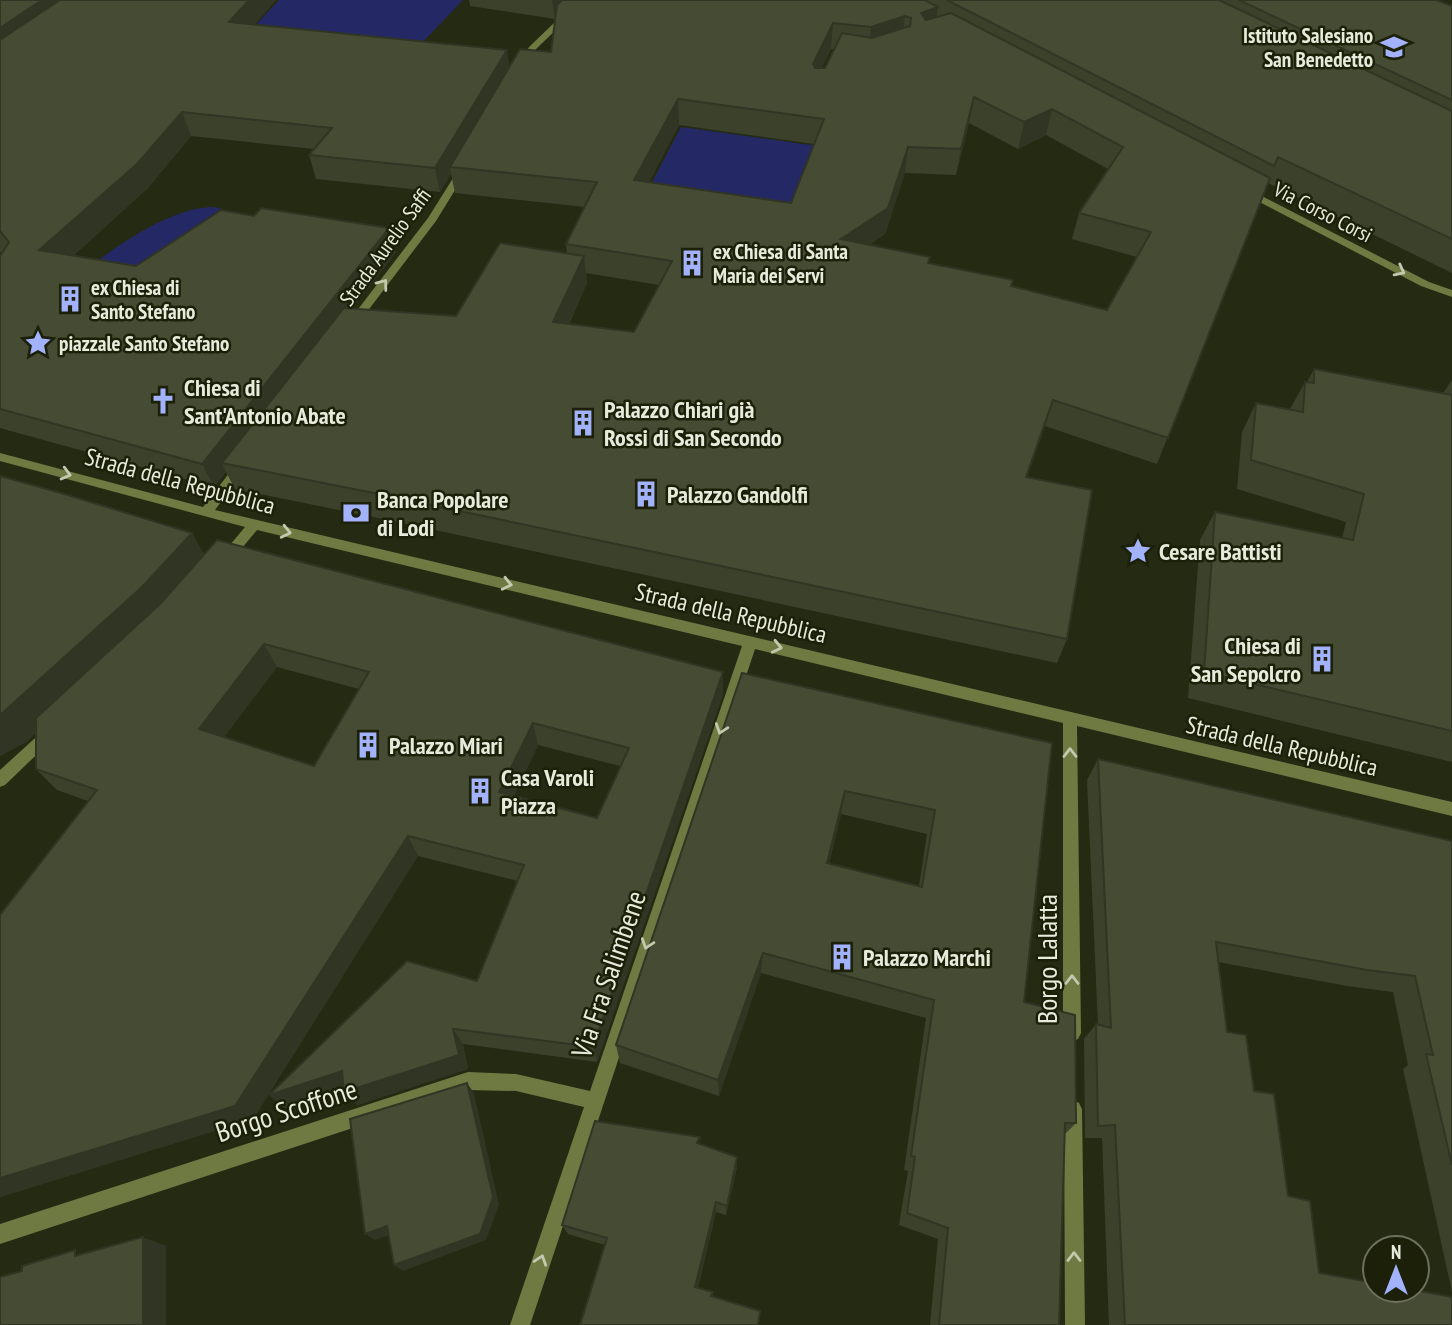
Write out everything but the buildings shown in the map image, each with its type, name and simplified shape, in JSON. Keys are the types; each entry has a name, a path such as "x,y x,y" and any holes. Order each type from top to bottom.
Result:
{"street":[{"path":"518,73 532,49 583,0"},
{"name":"Strada Aurelio Saffi","path":"343,336 432,219 471,154"},
{"name":"Via Corso Corsi","path":"1237,187 1425,284 1452,294"},
{"name":"Strada della Repubblica","path":"0,457 254,525 1452,809"},
{"path":"206,512 248,457"},
{"path":"214,572 254,525"},
{"name":"Via Fra Salimbene","path":"520,1325 751,641"},
{"name":"Borgo Lalatta","path":"1070,718 1073,1049"},
{"path":"0,780 58,725"},
{"name":"Borgo Scoffone","path":"0,1234 468,1081 484,1079 517,1083 594,1101"},
{"path":"1073,1090 1075,1325"}],"shaded area":[{"path":"279,0 463,0 418,47 236,46"},
{"path":"681,127 818,146 787,226 640,205"},
{"path":"214,207 238,214 148,290 87,269 130,238 164,220 181,213"}],"place":[{"name":"Istituto Salesiano San Benedetto","path":"1394,47"},
{"name":"ex Chiesa di Santa Maria dei Servi","path":"692,263"},
{"name":"ex Chiesa di Santo Stefano","path":"70,299"},
{"name":"piazzale Santo Stefano","path":"38,343"},
{"name":"Chiesa di Sant'Antonio Abate","path":"163,401"},
{"name":"Palazzo Chiari già Rossi di San Secondo","path":"583,423"},
{"name":"Palazzo Gandolfi","path":"646,494"},
{"name":"Banca Popolare di Lodi","path":"356,513"},
{"name":"Cesare Battisti","path":"1138,551"},
{"name":"Chiesa di San Sepolcro","path":"1322,659"},
{"name":"Palazzo Miari","path":"368,745"},
{"name":"Casa Varoli Piazza","path":"480,791"},
{"name":"Palazzo Marchi","path":"842,957"}]}
